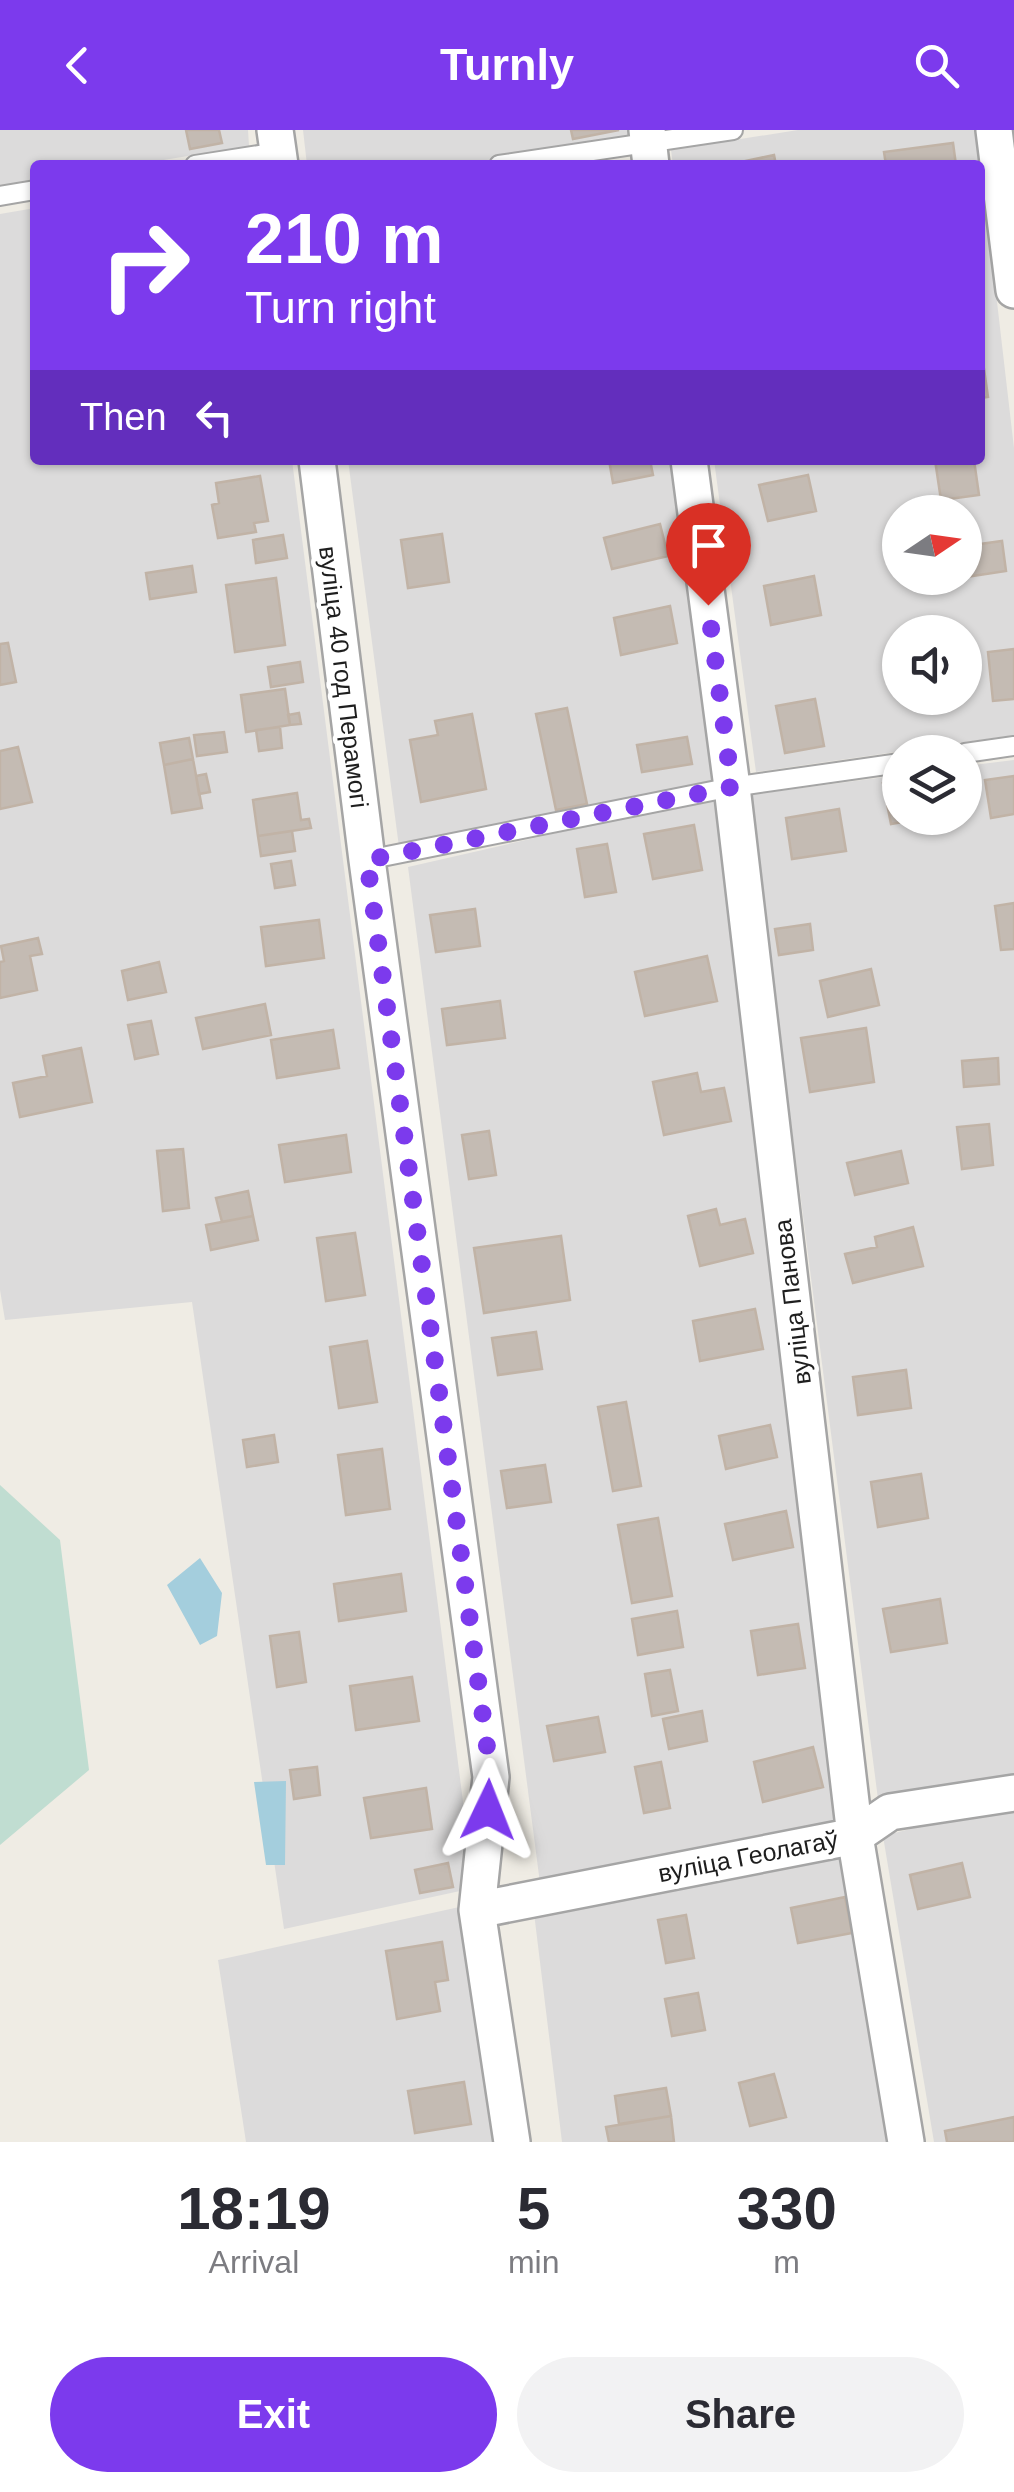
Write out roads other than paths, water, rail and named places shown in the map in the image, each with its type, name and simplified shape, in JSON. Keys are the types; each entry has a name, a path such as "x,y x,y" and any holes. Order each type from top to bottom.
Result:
{"street":[{"path":"994,130 1014,290"},
{"name":"вуліца 40 год Перамогі","path":"318,465 491,1776 477,1910 512,2142"},
{"name":"вуліца Панова","path":"691,465 855,1836 906,2142"},
{"name":"вуліца Геолагаў","path":"477,1910 855,1836 890,1812 1014,1793"}],"lane":[{"path":"538,160 649,146 732,130"},
{"path":"222,160 278,149"},
{"path":"0,196 30,191"},
{"path":"982,751 1014,746"},
{"path":"367,860 732,787 882,766"}],"water":[{"path":"200,1558 222,1593 217,1636 200,1645 167,1585"},
{"path":"286,1781 285,1865 266,1865 254,1782"}]}
